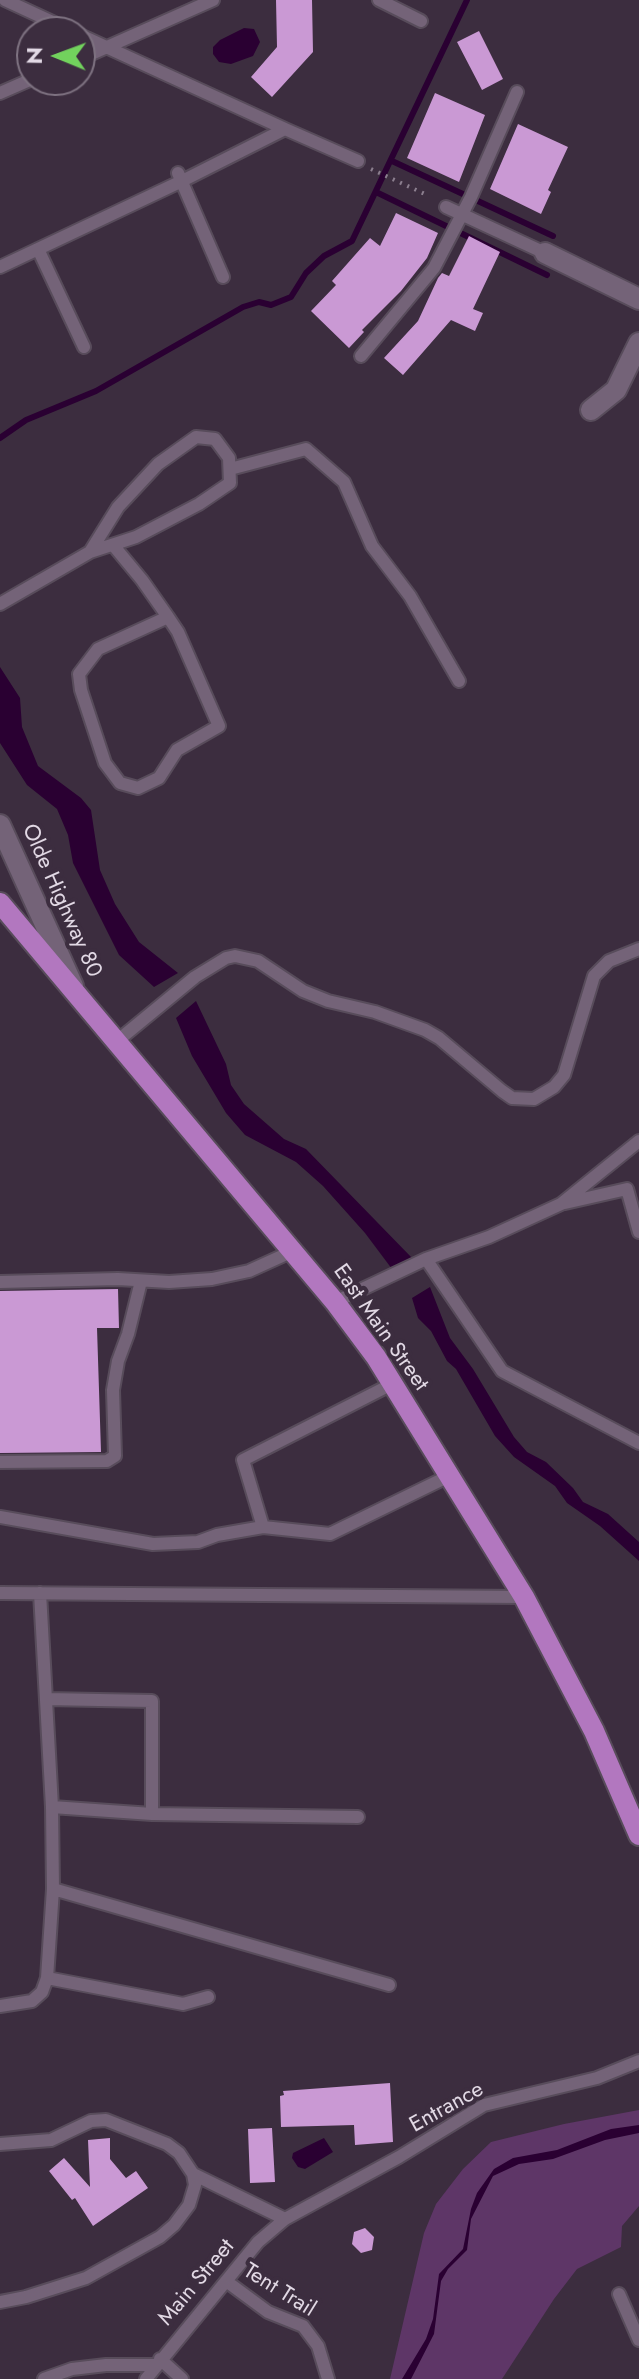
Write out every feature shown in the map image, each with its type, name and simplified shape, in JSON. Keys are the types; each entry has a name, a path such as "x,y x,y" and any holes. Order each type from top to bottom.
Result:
{"main road":[{"name":"East Main Street","path":"0,903 335,1302 392,1384 524,1597 594,1731 639,1835"}],"street":[{"path":"545,253 639,299"},
{"path":"591,410 616,390 639,343"},
{"name":"Olde Highway 80","path":"0,825 77,997"}],"lane":[{"path":"5,0 40,16"},
{"path":"96,52 213,0"},
{"path":"379,0 421,21"},
{"path":"96,42 363,165"},
{"path":"361,356 434,268 517,92"},
{"path":"0,267 180,177 285,129"},
{"path":"180,177 223,277"},
{"path":"446,207 545,253"},
{"path":"38,249 84,347"},
{"path":"0,604 90,552 136,537 199,504 230,483 229,458 215,439 196,437 158,464 118,507 90,552"},
{"path":"230,469 306,449 344,482 372,546 410,596 459,681"},
{"path":"113,545 168,617 178,632 219,726 177,750 159,778 138,788 120,783 105,763 81,690 79,674 98,649 168,617"},
{"path":"116,1042 195,977 226,958 235,956 258,961 303,991 328,1001 400,1020 425,1030 512,1098 534,1099 554,1087 564,1075 594,976 609,961 639,949"},
{"path":"561,1204 639,1141"},
{"path":"335,1302 426,1259 489,1237 561,1204 633,1190 639,1232"},
{"path":"0,1282 212,1279 249,1271 293,1251"},
{"path":"426,1259 502,1371 639,1443"},
{"path":"0,1462 107,1461 115,1456 113,1390 141,1281"},
{"path":"263,1527 243,1460 392,1384"},
{"path":"0,1517 153,1544 198,1542 217,1535 263,1527 330,1534 449,1476"},
{"path":"0,1593 524,1597"},
{"path":"0,2006 32,2001 42,1992 47,1978 53,1889 52,1807 40,1593"},
{"path":"46,1699 152,1701 152,1814"},
{"path":"52,1807 152,1814 358,1817"},
{"path":"53,1889 389,1985"},
{"path":"47,1978 183,2004 208,1997"},
{"name":"Entrance","path":"285,2219 399,2157 484,2105 597,2078 639,2061"},
{"path":"0,2144 51,2140 91,2121 106,2120 167,2144 179,2153 193,2174 195,2185 189,2205 160,2237 86,2278 0,2302"},
{"path":"193,2174 285,2219"},
{"name":"Main Street","path":"146,2379 258,2242 285,2219"},
{"name":"Tent Trail","path":"226,2281 268,2312 303,2326 318,2346 328,2379"},
{"path":"619,2294 639,2340"},
{"path":"44,2379 72,2369 157,2362 182,2379"}],"path":[{"path":"363,165 427,195"}],"shaded area":[{"path":"244,28 254,29 260,42 253,56 231,64 219,62 213,54 213,47"},
{"path":"0,667 20,698 22,727 38,766 81,798 91,810 100,870 115,904 139,942 178,973 154,987 119,955 73,863 68,835 57,809 27,785 0,743"},
{"path":"196,1001 226,1064 231,1085 244,1104 284,1139 306,1149 412,1258 392,1269 323,1186 296,1162 245,1135 226,1113 192,1056 176,1018"},
{"path":"430,1287 450,1338 473,1369 514,1437 527,1452 546,1462 583,1502 608,1514 639,1542 639,1561 600,1526 567,1503 555,1486 514,1457 495,1436 456,1369 447,1361 431,1331 418,1318 412,1298"},
{"path":"639,2110 639,2206 622,2226 621,2247 577,2269 502,2379 390,2379 424,2233 436,2204 463,2169 491,2142"},
{"path":"639,2125 639,2133 605,2140 553,2159 519,2164 493,2176 471,2219 467,2250 441,2281 434,2334 411,2379 402,2379 426,2339 433,2319 439,2274 463,2249 477,2193 494,2169 513,2158 557,2150 611,2129"},
{"path":"324,2138 333,2152 305,2169 298,2167 292,2158 293,2153"}],"building":[{"path":"276,0 312,0 313,52 272,97 251,77 277,47"},
{"path":"479,31 503,79 482,90 457,42"},
{"path":"435,93 485,115 459,182 407,158"},
{"path":"518,124 568,147 548,190 551,192 541,214 490,189"},
{"path":"396,213 438,233 427,258 349,348 311,311 336,285 332,281 370,238 380,246"},
{"path":"469,236 500,252 473,309 483,313 475,331 451,320 403,375 384,358 418,321 438,278 442,273 449,276"},
{"path":"118,1289 119,1328 97,1328 101,1452 0,1453 0,1291"},
{"path":"390,2083 393,2142 355,2145 354,2125 281,2127 280,2096 284,2095 283,2091"},
{"path":"272,2128 275,2182 250,2183 248,2129"},
{"path":"110,2138 110,2159 126,2178 136,2171 148,2188 93,2226 75,2198 72,2200 49,2171 64,2158 90,2187 88,2140"},
{"path":"365,2228 374,2237 372,2250 361,2253 352,2244 354,2232"}],"waterway":[{"path":"0,438 26,420 96,391 243,307 259,302 271,305 291,297 306,273 324,256 352,241 467,0"},
{"path":"392,161 553,236"},
{"path":"376,192 547,275"}]}
